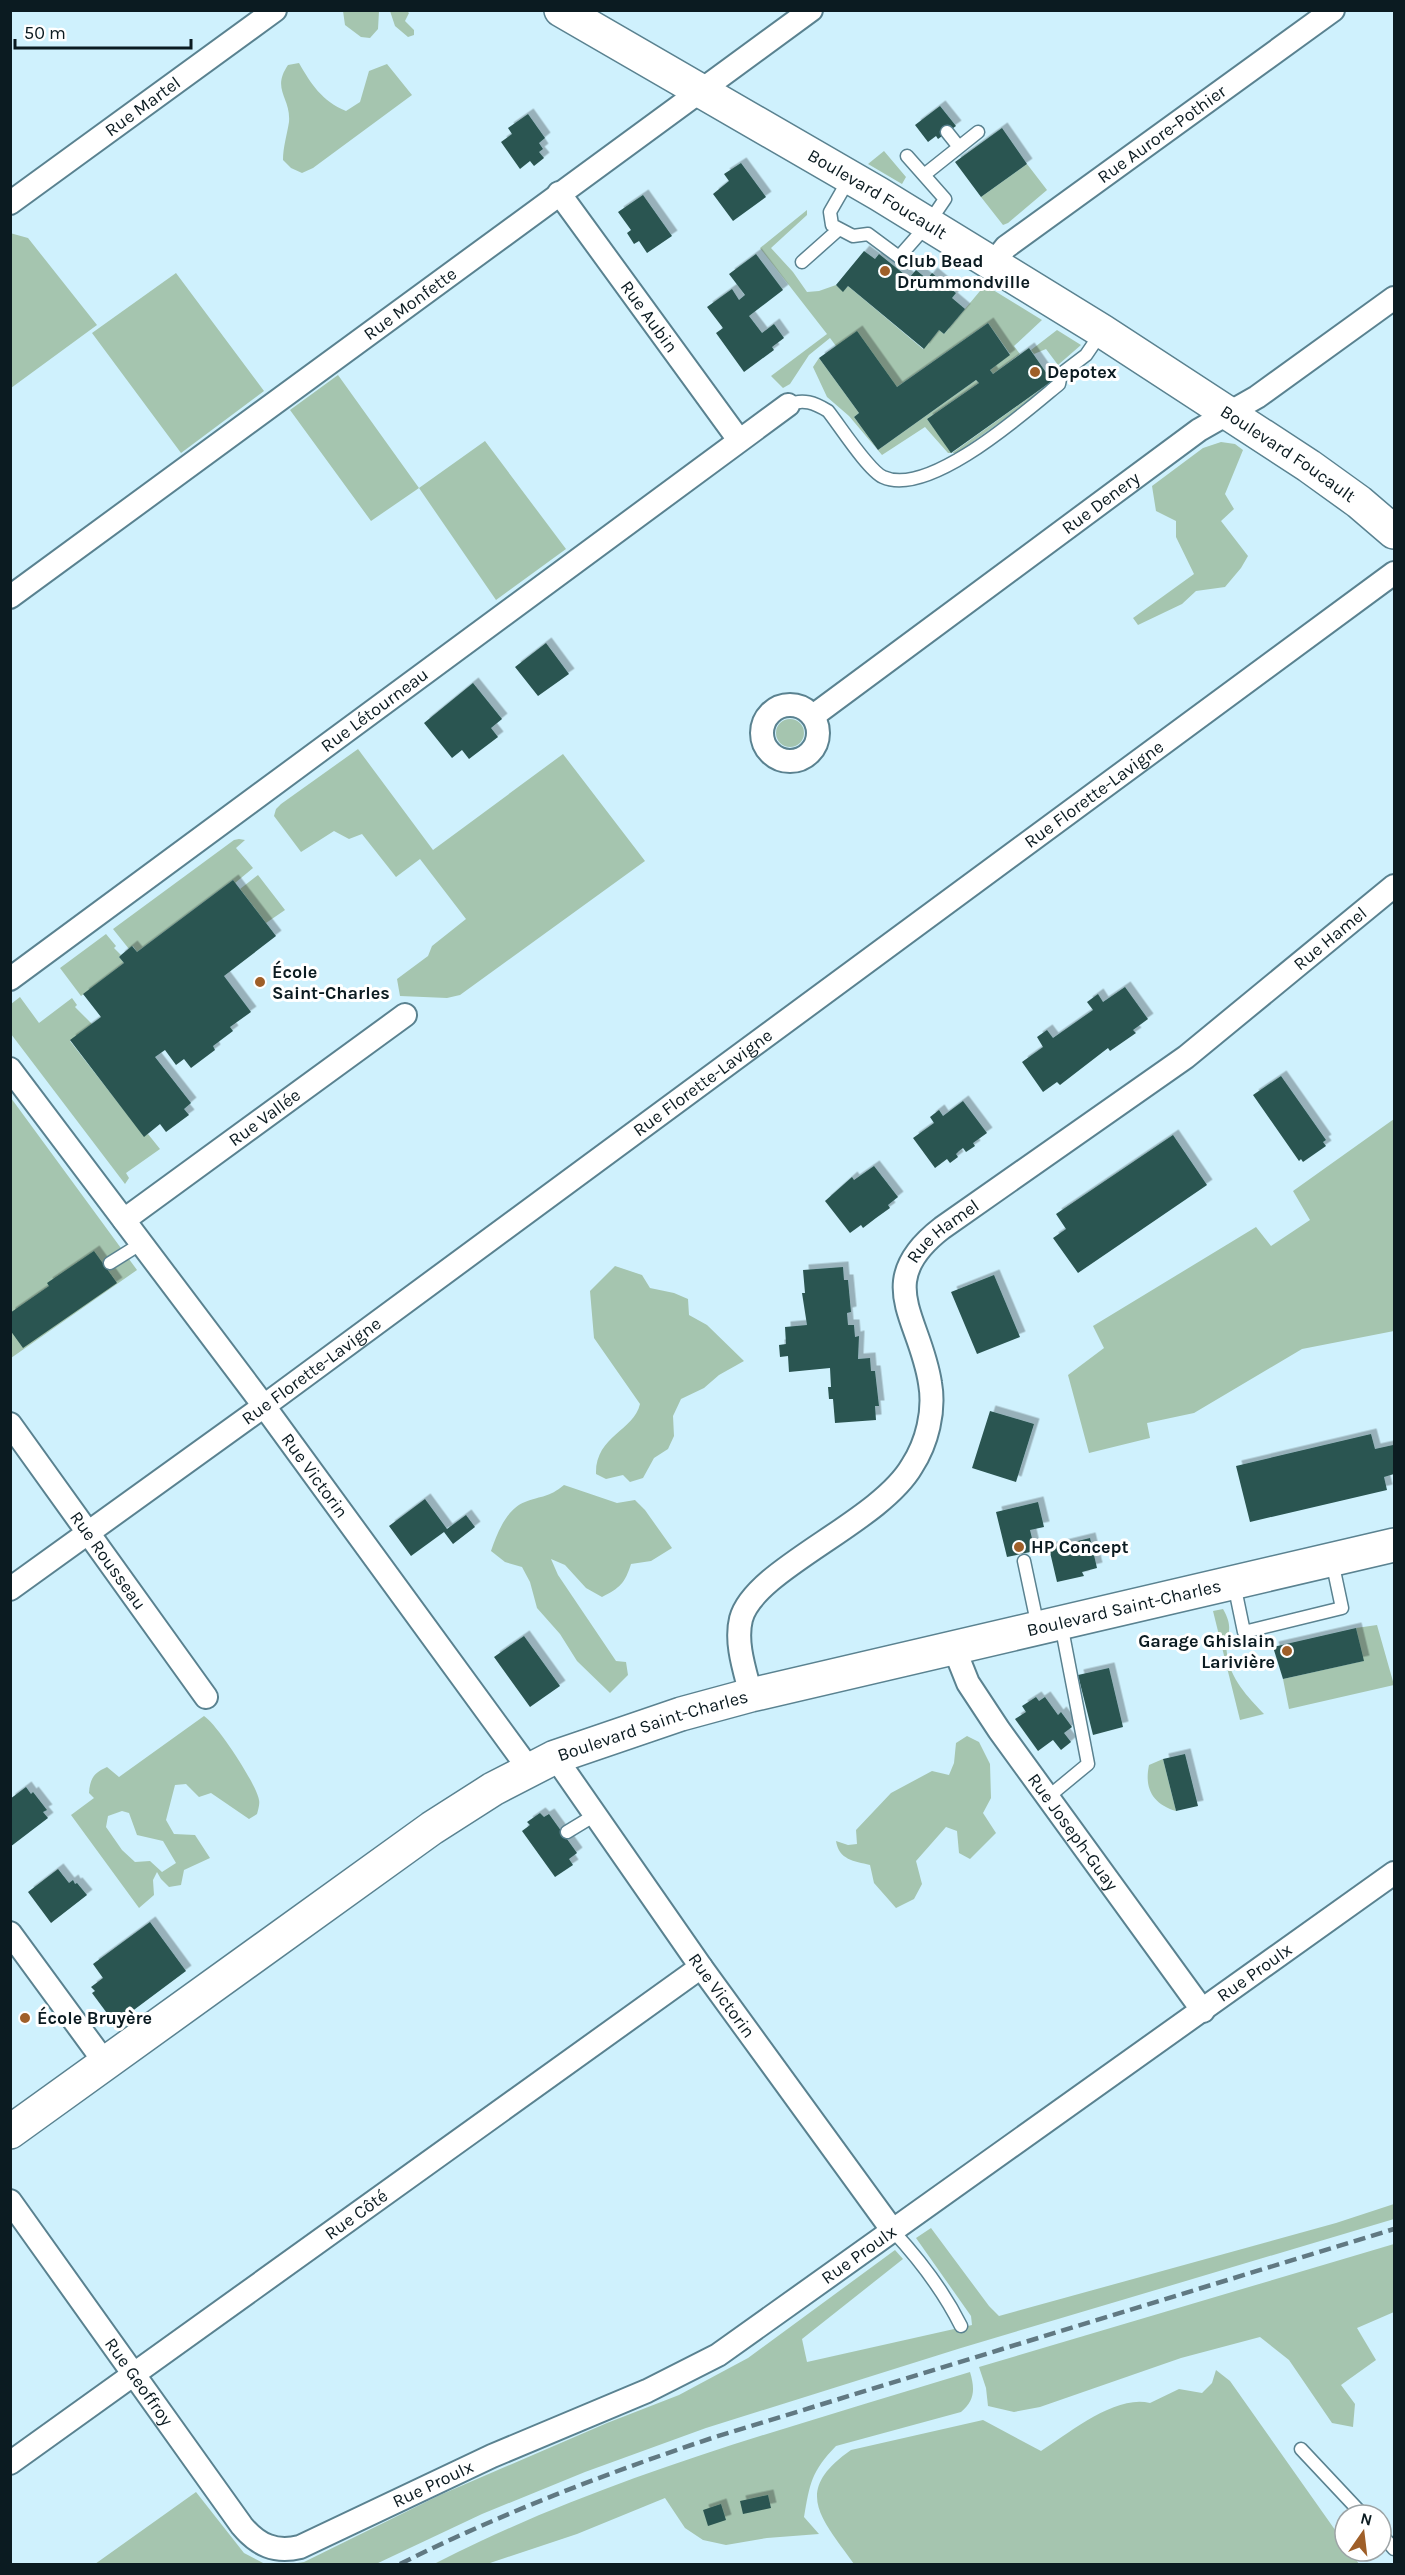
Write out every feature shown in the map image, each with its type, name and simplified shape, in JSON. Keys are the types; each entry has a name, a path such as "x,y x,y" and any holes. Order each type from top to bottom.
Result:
{"street":[{"name":"Rue Martel","path":"10,203 275,10"},
{"name":"Boulevard Foucault","path":"561,10 850,177 1102,331 1335,484 1395,532"},
{"name":"Rue Monfette","path":"10,597 811,10"},
{"name":"Rue Aurore-Pothier","path":"993,263 1006,247 1333,10"},
{"name":"Rue Aubin","path":"559,193 739,441"},
{"name":"Rue Denery","path":"813,717 1199,430 1257,397 1395,298"},
{"name":"Rue Létourneau","path":"10,979 788,405"},
{"name":"Rue Florette-Lavigne","path":"10,1589 264,1406 1395,573"},
{"name":"Rue Hamel","path":"751,1695 742,1659 740,1629 747,1603 774,1578 874,1509 890,1495 902,1482 921,1449 929,1420 930,1383 903,1289 905,1273 911,1258 920,1246 954,1219 1186,1057 1395,886"},
{"name":"Rue Vallée","path":"124,1220 405,1014"},
{"name":"Rue Victorin","path":"10,1069 264,1406 542,1763 595,1815 701,1967 893,2232"},
{"name":"Rue Rousseau","path":"10,1424 206,1697"},
{"name":"Boulevard Saint-Charles","path":"10,2132 409,1844 470,1802 542,1763 627,1730 751,1695 1395,1545"},
{"name":"Rue Joseph-Guay","path":"954,1648 968,1683 1203,2011"},
{"name":"Rue Proulx","path":"277,2550 300,2547 492,2456 698,2367 738,2343 1395,1873"},
{"path":"10,1933 106,2064"},
{"name":"Rue Côté","path":"10,2463 701,1967"},
{"name":"Rue Geoffroy","path":"10,2201 132,2375 246,2531 259,2542 277,2550"}],"lane":[{"path":"947,132 959,147"},
{"path":"924,175 978,132"},
{"path":"850,177 830,212 832,225 853,236 868,234 900,257 928,224 945,199 907,156"},
{"path":"802,262 838,230"},
{"path":"788,405 805,401 818,404 828,411 874,471 892,480 911,480 954,462 987,442 1059,384 1061,374 1086,355 1102,331"},
{"path":"110,1263 142,1243"},
{"path":"1234,1583 1244,1632 1342,1608 1332,1560"},
{"path":"1024,1561 1050,1626 1088,1764 1048,1797"},
{"path":"567,1832 595,1815"},
{"path":"893,2232 908,2247 952,2307 962,2326"},
{"path":"1301,2449 1352,2503"}],"green space":[{"path":"343,11 379,11 378,29 370,38 361,37 345,25"},
{"path":"390,11 409,13 405,21 414,30 414,35 408,37 395,26"},
{"path":"299,63 318,91 330,102 346,111 360,102 369,71 387,64 412,95 313,168 302,173 291,168 283,160 289,113 281,87 283,74 288,65"},
{"path":"884,151 906,177 902,184 868,164"},
{"path":"1027,164 1047,190 1003,225 981,197"},
{"path":"807,210 807,215 771,248 793,272 807,292 819,291 836,285 843,291 848,286 923,349 939,330 944,334 985,285 1042,320 1014,346 1020,354 993,374 990,370 1010,354 988,323 897,387 836,346 830,338 809,355 790,384 783,388 771,376 827,334 760,248"},
{"path":"10,233 28,238 97,325 11,388"},
{"path":"176,273 264,391 181,453 92,333"},
{"path":"1057,330 1081,345 1058,365 1046,349 1034,354 1031,350"},
{"path":"819,358 859,413 854,417 878,450 976,380 979,383 927,419 952,453 948,453 925,427 882,455 849,416 827,397 813,367"},
{"path":"338,375 419,488 371,521 290,410"},
{"path":"1052,381 1052,385 957,453 952,453"},
{"path":"485,441 566,549 496,600 419,488"},
{"path":"1221,442 1235,444 1243,450 1225,494 1234,509 1221,521 1248,556 1225,587 1196,591 1182,604 1138,625 1133,618 1194,574 1176,537 1176,521 1156,511 1152,486 1203,448"},
{"path":"790,719 800,723 804,733 800,743 790,747 780,743 776,733 780,723"},
{"path":"358,749 433,850 563,754 645,861 460,995 447,998 400,996 397,979 428,956 432,946 466,919 420,859 396,877 362,834 349,839 334,831 301,852 274,816 281,804"},
{"path":"234,840 245,840 236,848 253,868 235,883 233,880 137,952 133,946 129,949 113,929"},
{"path":"258,875 285,910 266,923 240,889"},
{"path":"106,934 116,946 114,948 121,955 119,957 124,963 81,996 60,968"},
{"path":"20,997 39,1023 72,998 77,1005 75,1007 92,1024 70,1041 144,1136 148,1134 160,1149 126,1173 129,1178 125,1184 11,1034 11,1004"},
{"path":"11,1098 137,1270 11,1358"},
{"path":"1394,1119 1394,1331 1302,1349 1194,1413 1147,1423 1150,1438 1089,1453 1068,1375 1104,1348 1093,1326 1256,1227 1271,1246 1310,1220 1293,1191"},
{"path":"615,1266 642,1275 650,1288 674,1293 688,1299 689,1315 707,1325 744,1361 719,1375 704,1388 681,1399 673,1416 674,1436 668,1449 654,1458 643,1478 630,1482 623,1475 606,1479 596,1474 597,1461 602,1451 630,1421 640,1404 594,1338 590,1291"},
{"path":"564,1485 617,1503 635,1500 645,1510 672,1548 651,1561 631,1564 621,1584 602,1597 586,1588 565,1565 551,1559 558,1575 616,1661 626,1662 628,1675 610,1693 577,1661 560,1634 537,1608 530,1582 522,1567 505,1562 491,1551 507,1516 518,1505 545,1496"},
{"path":"1223,1609 1229,1623 1226,1647 1232,1672 1241,1687 1264,1714 1240,1720 1213,1611"},
{"path":"1377,1625 1394,1685 1289,1709 1283,1679 1363,1661 1356,1628"},
{"path":"204,1716 218,1730 244,1769 257,1792 259,1807 257,1814 249,1819 211,1793 199,1797 186,1784 175,1785 166,1820 174,1834 195,1835 210,1858 184,1870 181,1885 169,1887 157,1872 153,1880 154,1895 139,1908 71,1815 94,1798 89,1793 92,1780 99,1771 107,1767 119,1777","holes":["122,1811 129,1813 137,1835 163,1841 176,1863 162,1872 150,1861 135,1862 122,1850 106,1827 108,1816"]},
{"path":"967,1736 979,1742 990,1764 991,1798 983,1813 996,1833 970,1859 959,1853 957,1831 946,1827 916,1861 922,1884 914,1899 896,1908 874,1883 870,1865 848,1859 840,1852 836,1841 848,1845 857,1844 856,1830 891,1793 932,1771 949,1775 954,1763 956,1743"},
{"path":"1163,1759 1176,1811 1156,1800 1149,1788 1149,1765"},
{"path":"1394,2204 1394,2219 961,2348 706,2428 585,2472 482,2514 376,2564 290,2564 304,2562 440,2495 607,2423 679,2395 748,2358 895,2250 903,2259 802,2339 807,2362 972,2325 971,2316 916,2238 931,2228 999,2316 1336,2223"},
{"path":"1394,2244 1394,2312 1357,2328 1376,2360 1341,2385 1355,2404 1353,2427 1332,2423 1289,2360 1260,2337 1181,2358 1040,2407 1014,2412 988,2406 986,2388 979,2367"},
{"path":"1216,2370 1230,2381 1333,2527 1333,2563 1359,2564 854,2564 831,2533 818,2505 817,2492 822,2479 833,2465 851,2450 983,2420 1041,2451 1108,2409 1137,2402 1150,2403 1179,2389 1202,2393 1212,2383"},
{"path":"970,2372 973,2394 961,2412 836,2446 816,2471 806,2505 804,2517 819,2534 767,2538 726,2545 703,2540 685,2528 665,2498 577,2534 487,2564 434,2564 564,2505 697,2456"},
{"path":"196,2492 244,2553 265,2564 95,2564"}],"building":[{"path":"940,106 956,126 938,139 936,136 928,142 915,125"},
{"path":"528,114 545,138 539,143 543,149 539,152 544,158 534,166 530,161 520,169 501,142 512,134 508,128"},
{"path":"1002,128 1027,164 981,197 955,162"},
{"path":"741,163 766,197 733,221 713,194 729,181 724,174"},
{"path":"643,195 672,236 647,253 639,241 634,244 627,233 631,230 618,212"},
{"path":"864,251 875,259 879,254 909,278 916,270 927,279 932,273 956,293 952,298 965,309 944,334 939,330 924,349 848,286 843,292 836,285"},
{"path":"756,254 783,290 749,316 762,333 774,324 784,338 772,347 774,350 744,372 716,333 723,328 707,307 732,289 739,300 745,295 729,274"},
{"path":"988,323 1010,355 990,370 993,374 1029,348 1052,381 951,453 927,419 979,383 976,380 878,450 854,417 859,413 819,358 857,331 897,387"},
{"path":"546,643 569,674 538,696 515,667"},
{"path":"473,683 502,719 491,728 498,737 469,759 462,750 452,758 424,723"},
{"path":"233,880 276,936 224,976 251,1012 230,1027 233,1031 213,1046 215,1050 191,1068 184,1059 176,1065 165,1050 155,1057 191,1103 184,1109 189,1115 166,1132 160,1124 144,1137 70,1040 101,1017 83,994 124,963 119,957 132,946 137,952"},
{"path":"1125,987 1148,1019 1133,1030 1136,1033 1110,1051 1108,1048 1060,1085 1057,1082 1043,1092 1022,1062 1043,1047 1037,1037 1047,1030 1053,1038 1093,1010 1087,1002 1098,994 1103,1002"},
{"path":"1281,1076 1326,1140 1323,1142 1326,1146 1303,1162 1301,1159 1299,1161 1253,1095"},
{"path":"963,1101 987,1133 973,1143 975,1146 966,1152 963,1148 959,1151 956,1154 958,1157 950,1163 947,1159 935,1168 913,1138 934,1123 930,1117 939,1110 943,1116"},
{"path":"1173,1135 1207,1185 1078,1273 1053,1238 1066,1229 1056,1214"},
{"path":"874,1166 898,1197 888,1205 890,1208 863,1228 861,1225 850,1233 825,1201 852,1177 854,1180"},
{"path":"94,1251 117,1283 23,1348 10,1330 10,1313 49,1286 47,1283"},
{"path":"843,1267 844,1280 848,1280 851,1312 847,1313 848,1325 854,1325 855,1337 859,1336 858,1359 870,1358 871,1371 875,1371 879,1406 875,1406 876,1420 835,1423 833,1399 829,1399 830,1368 789,1372 788,1356 780,1357 779,1345 786,1344 785,1327 807,1325 802,1293 805,1293 803,1270"},
{"path":"994,1275 1020,1337 977,1354 951,1292"},
{"path":"990,1411 1034,1424 1016,1482 972,1468"},
{"path":"1371,1434 1375,1449 1393,1445 1394,1474 1384,1477 1387,1490 1250,1522 1236,1466"},
{"path":"425,1499 447,1529 466,1515 475,1527 453,1544 444,1532 411,1556 389,1526"},
{"path":"1038,1502 1044,1527 1030,1530 1035,1551 1007,1557 996,1512"},
{"path":"1090,1538 1097,1568 1082,1572 1084,1576 1057,1582 1049,1548"},
{"path":"1356,1628 1364,1661 1283,1679 1273,1647"},
{"path":"524,1636 560,1686 530,1707 494,1657"},
{"path":"1109,1668 1123,1727 1093,1735 1078,1675"},
{"path":"1036,1697 1039,1701 1045,1697 1058,1715 1061,1712 1072,1727 1064,1733 1071,1742 1061,1750 1053,1740 1038,1751 1015,1719 1026,1712 1022,1706"},
{"path":"1185,1754 1198,1806 1176,1811 1163,1759"},
{"path":"26,1787 47,1810 43,1812 48,1818 10,1847 10,1799"},
{"path":"540,1813 544,1817 549,1814 577,1853 569,1859 573,1865 555,1877 522,1831 530,1825 527,1822"},
{"path":"58,1869 69,1883 73,1880 87,1895 51,1923 28,1892"},
{"path":"150,1922 186,1971 115,2024 92,1993 95,1991 91,1987 103,1978 93,1964"},
{"path":"768,2495 771,2508 743,2514 740,2501"},
{"path":"721,2504 726,2520 708,2526 703,2510"}],"railway":[{"path":"400,2564 438,2545 555,2495 715,2437 1394,2229"}],"place":[{"name":"Club Bead Drummondville","path":"885,271"},
{"name":"Depotex","path":"1035,372"},
{"name":"École Saint-Charles","path":"260,982"},
{"name":"HP Concept","path":"1019,1547"},
{"name":"Garage Ghislain Larivière","path":"1287,1651"},
{"name":"École Bruyère","path":"25,2018"}]}
